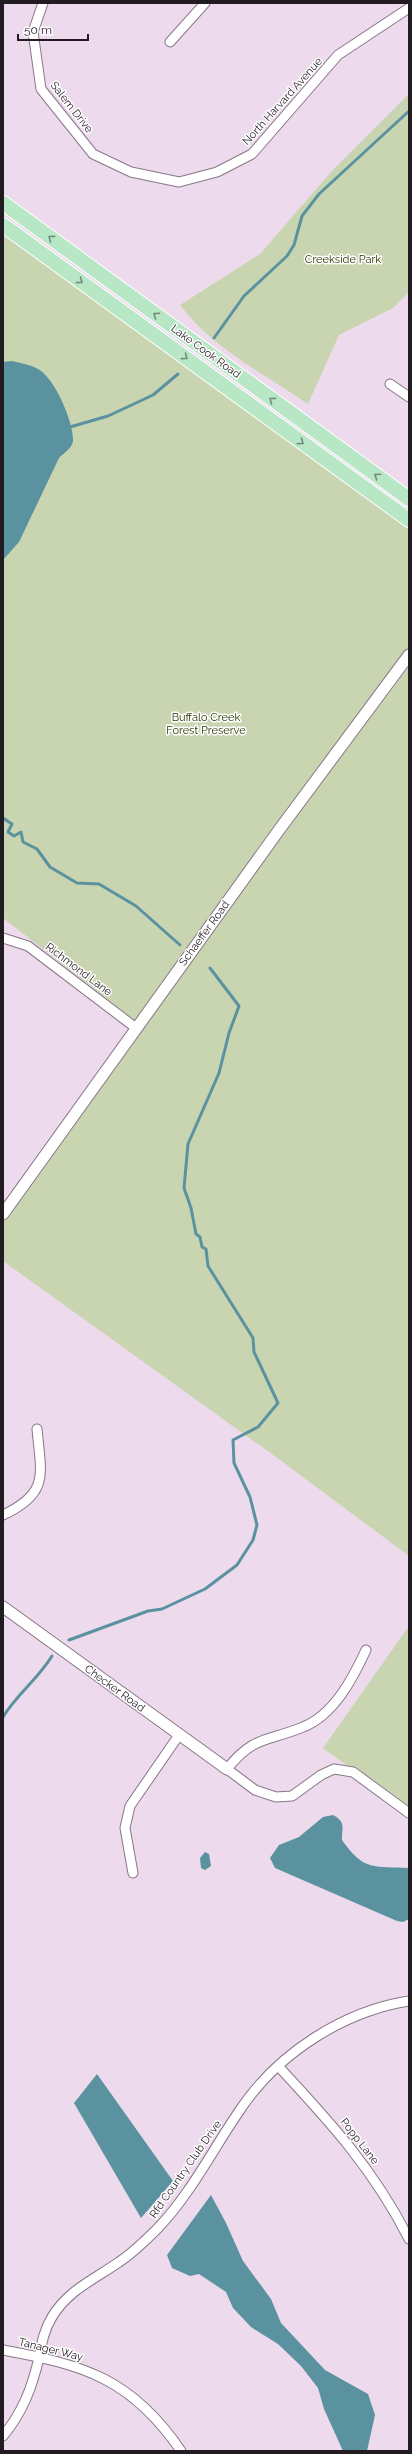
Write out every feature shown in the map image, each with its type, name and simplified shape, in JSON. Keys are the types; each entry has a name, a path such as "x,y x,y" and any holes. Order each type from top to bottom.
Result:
{"main road":[{"name":"Lake Cook Road","path":"3,203 409,499"},
{"name":"Lake Cook Road","path":"3,225 409,520"}],"street":[{"name":"Salem Drive","path":"44,3 33,32 41,89 93,154"},
{"path":"170,42 205,3"},
{"name":"North Harvard Avenue","path":"93,154 131,172 179,182 217,172 252,154 338,55 409,8"},
{"path":"390,384 409,397"},
{"name":"Schaeffer Road","path":"3,1214 279,830 409,655"},
{"name":"Richmond Lane","path":"3,938 28,946 136,1028"},
{"path":"3,1515 28,1501 39,1486 40,1467 37,1429"},
{"name":"Checker Road","path":"3,1607 227,1769"},
{"path":"366,1650 357,1671 322,1716 303,1727 252,1744 238,1755 227,1769 256,1790 276,1797 292,1796 321,1775 334,1769 353,1772 409,1813"},
{"path":"133,1873 125,1828 130,1806 179,1735"},
{"name":"Rfd Country Club Drive","path":"3,2436 23,2407 31,2389 39,2357 42,2336 61,2304 74,2291 119,2262 160,2226 176,2207 243,2105 258,2086 296,2051 333,2027 369,2011 409,2001"},
{"name":"Popp Lane","path":"279,2067 349,2143 397,2216 409,2239"},
{"name":"Tanager Way","path":"3,2350 74,2365 114,2383 159,2420 181,2451"}],"green space":[{"name":"Creekside Park","path":"409,94 409,292 393,308 339,335 308,404 256,371 223,347 207,334 180,305 260,254 331,172"},
{"name":"Buffalo Creek Forest Preserve","path":"3,233 409,529 409,1556 276,1457 3,1261 3,1223 143,1027 3,918"},
{"path":"409,1626 409,1811 323,1748"}],"water":[{"path":"12,361 38,369 51,382 57,391 67,413 73,441 69,448 59,458 19,542 3,560 3,362"},
{"path":"333,1815 342,1823 342,1840 357,1858 379,1867 409,1868 409,1919 403,1922 397,1921 275,1868 270,1858 279,1845 299,1837 323,1817"},
{"path":"205,1852 209,1854 211,1866 205,1870 201,1868 200,1858"},
{"path":"97,2074 173,2181 141,2218 74,2103"},
{"path":"211,2195 226,2223 243,2261 271,2299 281,2323 325,2370 368,2394 375,2415 367,2451 343,2451 324,2409 318,2388 301,2366 278,2344 251,2327 233,2308 226,2292 199,2274 190,2276 172,2268 167,2255"}],"waterway":[{"path":"214,338 244,296 287,256 294,245 302,216 319,194 409,111"},
{"path":"70,427 108,416 153,395 178,374"},
{"path":"3,818 12,824 8,832 14,836 21,832 23,842 37,849 50,867 77,883 99,884 136,906 180,945"},
{"path":"69,1640 148,1611 162,1609 205,1589 237,1565 253,1540 257,1525 250,1497 234,1463 233,1440 258,1427 278,1403 254,1352 253,1338 208,1266 206,1249 202,1247 200,1237 196,1234 191,1208 184,1188 188,1144 219,1073 229,1033 239,1006 210,968"},
{"path":"3,1717 52,1656"}]}
